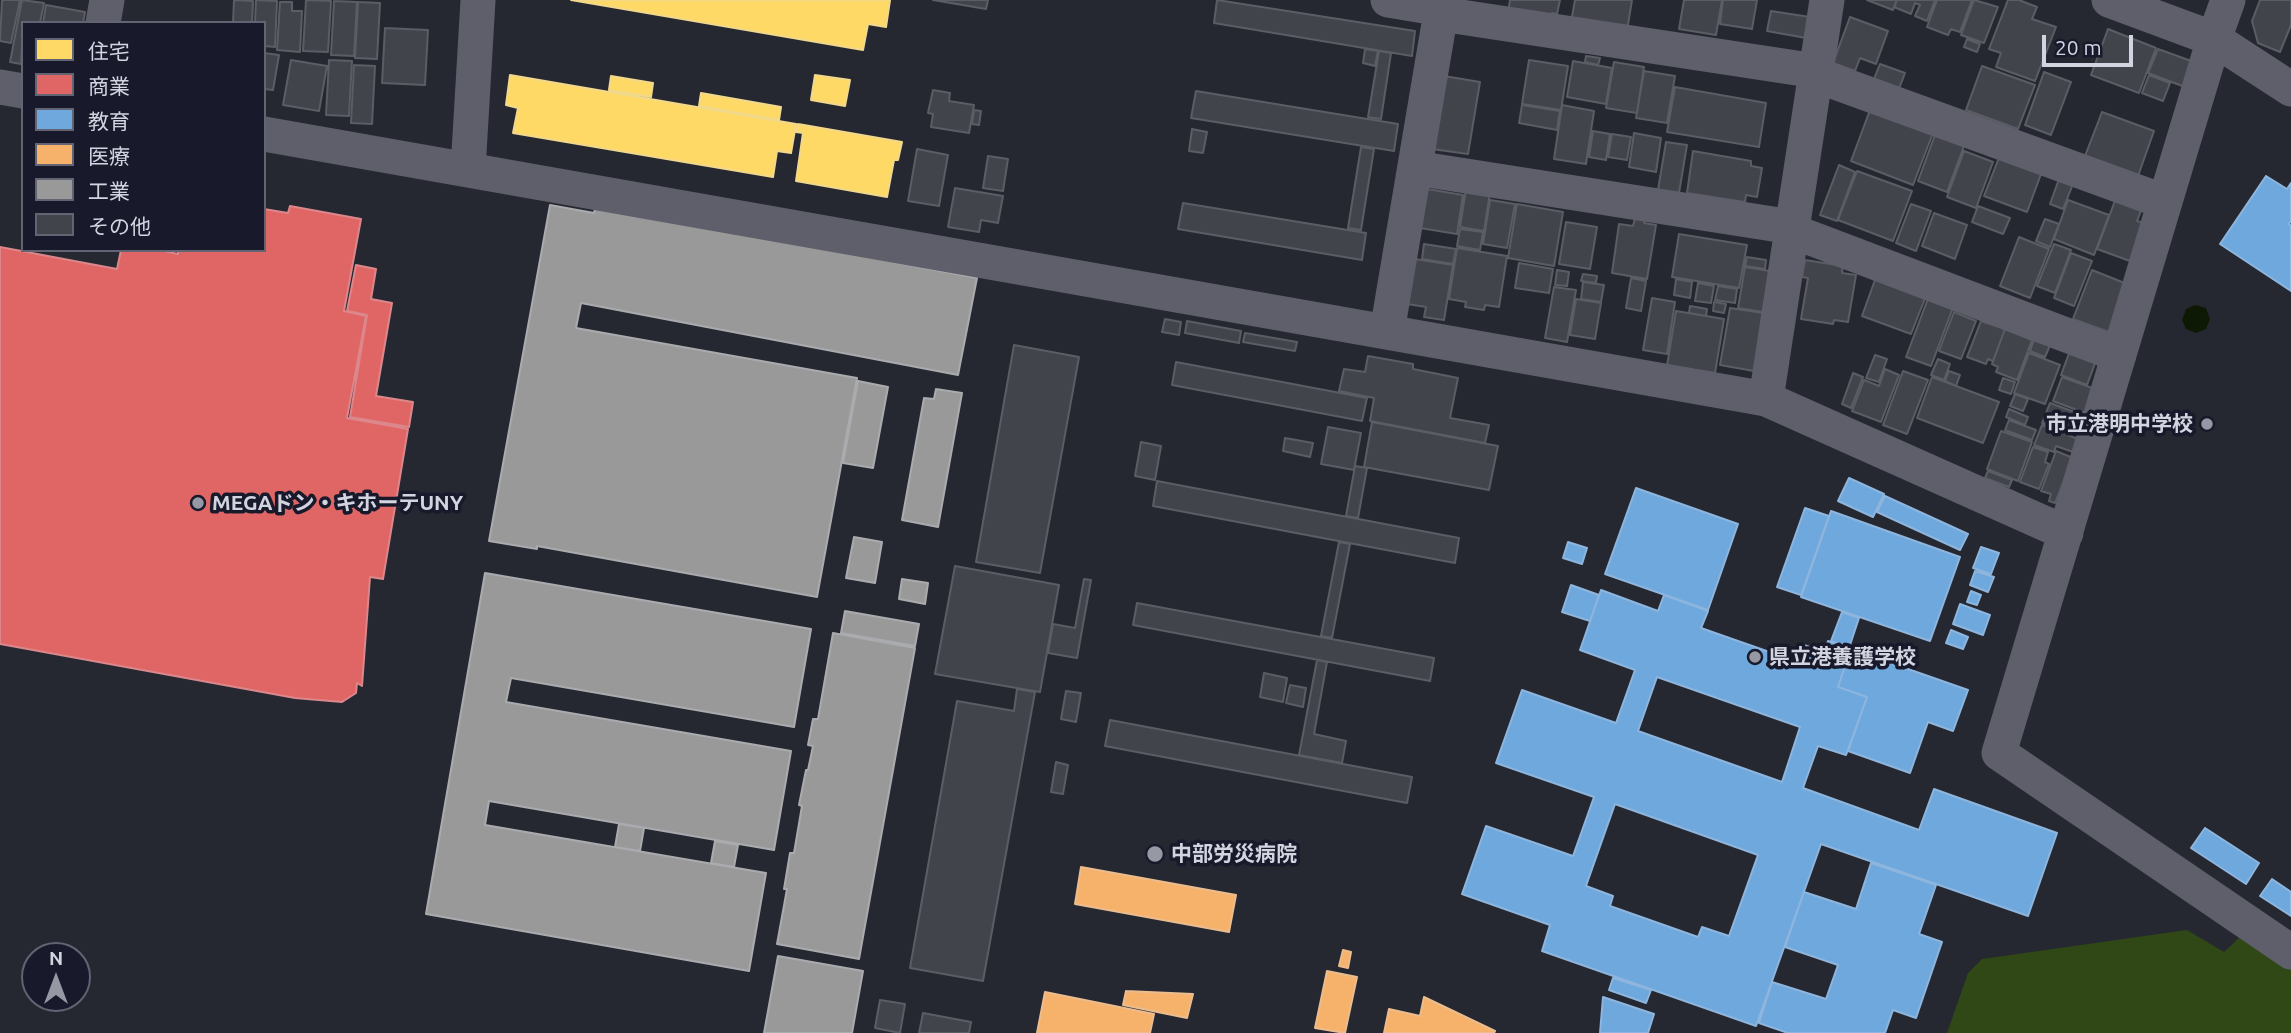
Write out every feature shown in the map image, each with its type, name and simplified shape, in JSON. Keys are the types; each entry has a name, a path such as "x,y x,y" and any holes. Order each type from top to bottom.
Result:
{"street":[{"path":"103,21 107,0"},
{"path":"468,170 478,0"},
{"path":"1388,0 1816,73 2165,202"},
{"path":"1766,399 1827,0"},
{"path":"2109,0 2214,39 2291,89"},
{"path":"2228,0 1999,753 2291,951"},
{"path":"1387,332 1442,8"},
{"path":"0,87 21,92"},
{"path":"266,134 1766,399 2066,533"},
{"path":"1415,169 1792,229 2119,355"}],"green space":[{"path":"2187,930 2224,952 2243,934 2291,965 2291,1033 1947,1033 1968,973 1982,959"}],"shaded area":[{"path":"2195,305 2206,308 2210,319 2206,329 2196,333 2186,329 2182,320 2186,309"}],"building: 住宅":[{"path":"571,0 890,0 886,27 868,24 863,50"},
{"path":"510,75 796,124 791,153 777,151 773,177 513,133 518,108 506,105"},
{"path":"815,75 850,80 845,106 811,100"},
{"path":"611,76 653,83 651,97 609,90"},
{"path":"701,93 781,107 779,120 699,106"},
{"path":"798,124 902,142 898,160 894,160 887,197 796,181 803,133 796,132"}],"building: 商業":[{"name":"MEGAドン・キホーテUNY","path":"290,206 361,219 344,311 366,316 347,418 408,429 383,579 370,577 362,686 357,683 356,693 342,702 295,698 0,644 0,247 117,269 121,252 266,252 266,209 288,213"},
{"path":"356,265 376,269 371,299 392,303 376,396 413,402 409,427 350,417 367,315 347,311"}],"building: 教育":[{"path":"2266,176 2287,189 2291,183 2291,291 2220,244"},
{"path":"1849,478 1884,494 1873,517 1838,501"},
{"path":"1636,488 1738,524 1708,610 1605,574"},
{"path":"1885,496 1968,534 1960,550 1877,512"},
{"path":"1805,508 1829,516 1801,595 1777,587"},
{"path":"1831,511 1960,557 1930,641 1801,597"},
{"path":"1568,542 1587,548 1582,564 1563,558"},
{"path":"1981,547 1999,553 1991,574 1973,568"},
{"path":"1975,571 1994,577 1988,592 1970,585"},
{"path":"1571,585 1599,595 1590,621 1562,612"},
{"path":"1601,590 1658,611 1664,595 1708,611 1701,628 1795,661 1801,644 1847,660 1838,687 1867,697 1846,755 1818,746 1803,788 1919,830 1934,789 2057,833 2028,916 1821,844 1756,1026 1542,951 1550,925 1462,894 1486,826 1573,856 1594,797 1496,763 1522,690 1616,723 1635,670 1580,650","holes":["1657,677 1800,727 1782,782 1638,731","1615,804 1758,855 1729,936 1702,927 1698,937 1610,906 1613,896 1586,886"]},
{"path":"1971,591 1981,595 1977,605 1967,602"},
{"path":"1960,604 1990,615 1983,635 1953,624"},
{"path":"1842,612 1859,618 1849,648 1831,641"},
{"path":"1951,630 1968,637 1963,649 1946,643"},
{"path":"1828,641 1968,690 1953,731 1928,722 1910,773 1848,751 1867,697 1838,687 1847,660 1825,652"},
{"path":"2205,828 2259,863 2246,884 2191,848"},
{"path":"1871,863 1936,885 1919,934 1942,942 1916,1018 1893,1010 1885,1033 1788,1033 1759,1023 1772,982 1826,999 1838,965 1785,947 1804,892 1856,909"},
{"path":"2272,879 2291,892 2291,916 2260,896"},
{"path":"1613,978 1651,990 1646,1003 1609,990"},
{"path":"1603,997 1654,1014 1648,1033 1600,1033"}],"building: 医療":[{"path":"1081,867 1236,895 1229,932 1075,904"},
{"path":"1343,950 1351,952 1348,968 1339,966"},
{"path":"1327,971 1357,977 1345,1033 1315,1028"},
{"path":"1126,991 1193,994 1187,1018 1123,1005"},
{"path":"1045,992 1154,1014 1150,1033 1037,1033"},
{"path":"1424,997 1495,1031 1384,1033 1389,1009 1420,1016"}],"building: 工業":[{"path":"550,205 594,213 596,205 977,278 958,375 581,303 576,328 857,378 817,597 537,546 537,549 489,541"},
{"path":"858,381 888,387 873,468 843,463"},
{"path":"936,389 962,393 938,527 902,520 924,398 934,399"},
{"path":"854,537 882,542 875,583 846,578"},
{"path":"485,573 811,629 794,727 511,678 506,702 791,751 774,850 489,801 485,825 766,873 749,971 426,914"},
{"path":"902,579 928,583 925,604 899,599"},
{"path":"845,611 919,624 915,646 841,633"},
{"path":"833,633 915,648 859,959 777,944 787,889 784,889 790,853 794,853 802,806 799,805 813,746 808,745 813,719 818,719"},
{"path":"619,824 644,828 640,851 615,847"},
{"path":"715,841 738,845 734,867 711,863"},
{"path":"778,956 863,971 852,1033 764,1033"}],"building: その他":[{"path":"2,0 20,0 11,43 0,41"},
{"path":"22,0 44,3 40,21 21,21 21,64 10,62"},
{"path":"234,0 253,1 252,21 233,21"},
{"path":"256,0 277,1 275,47 266,46 266,21 255,21"},
{"path":"306,0 331,1 328,52 303,51"},
{"path":"933,0 988,0 986,9"},
{"path":"1217,0 1415,31 1412,56 1214,23"},
{"path":"1510,0 1560,0 1557,14 1552,13 1550,20 1508,13"},
{"path":"1575,0 1632,0 1627,31 1571,22"},
{"path":"1684,0 1722,0 1716,35 1679,29"},
{"path":"1723,0 1757,0 1752,29 1720,24"},
{"path":"1867,0 1897,0 1893,10"},
{"path":"1897,0 1935,0 1927,21 1915,16 1920,5 1915,3 1911,14 1894,7"},
{"path":"1937,0 1972,0 1960,32 1951,29 1948,35 1927,27"},
{"path":"1974,0 1998,7 1984,43 1961,35"},
{"path":"2008,0 2019,0 2037,7 2032,19 2056,27 2035,81 1996,67 2001,53 1989,49"},
{"path":"2260,0 2291,0 2291,25 2280,52 2258,43 2252,21"},
{"path":"334,1 357,2 354,56 331,55"},
{"path":"280,2 292,2 292,11 302,11 300,52 277,50"},
{"path":"358,2 380,3 377,59 355,58"},
{"path":"46,5 85,12 83,21 43,21"},
{"path":"1771,11 1810,17 1806,38 1767,31"},
{"path":"1850,17 1888,31 1876,64 1860,58 1855,71 1833,63"},
{"path":"385,28 428,30 425,85 382,83"},
{"path":"2108,29 2156,48 2139,93 2091,75"},
{"path":"1967,39 1980,44 1977,52 1964,47"},
{"path":"1365,49 1378,51 1375,66 1363,63"},
{"path":"2158,49 2194,62 2185,87 2148,73"},
{"path":"1379,51 1391,53 1381,119 1368,117"},
{"path":"266,53 279,55 273,90 266,89"},
{"path":"1586,56 1600,58 1598,65 1585,62"},
{"path":"291,60 327,66 319,111 283,105"},
{"path":"329,60 352,61 349,116 326,115"},
{"path":"1529,60 1568,66 1561,110 1522,104"},
{"path":"1573,61 1612,68 1606,104 1567,97"},
{"path":"1614,62 1644,67 1637,113 1606,108"},
{"path":"1880,64 1905,73 1897,94 1872,84"},
{"path":"354,65 375,66 372,124 351,123"},
{"path":"1982,66 2035,85 2018,129 1966,110"},
{"path":"1644,71 1675,76 1667,123 1636,118"},
{"path":"2044,72 2071,82 2051,135 2025,125"},
{"path":"2149,75 2170,83 2163,101 2142,93"},
{"path":"1444,76 1480,82 1468,154 1432,149"},
{"path":"1675,87 1766,103 1759,147 1667,132"},
{"path":"933,90 950,93 949,101 974,105 969,133 931,127 933,114 928,113"},
{"path":"1196,91 1398,124 1394,151 1191,118"},
{"path":"1522,105 1560,111 1557,130 1519,123"},
{"path":"1562,105 1594,111 1586,164 1554,159"},
{"path":"974,110 981,111 979,125 972,124"},
{"path":"1870,110 1933,133 1913,185 1851,161"},
{"path":"2102,112 2154,131 2138,176 2085,156"},
{"path":"1192,129 1207,132 1203,153 1189,151"},
{"path":"1593,131 1610,134 1606,160 1589,157"},
{"path":"1634,133 1661,138 1656,172 1629,167"},
{"path":"1612,134 1631,137 1627,160 1608,157"},
{"path":"1935,135 1964,146 1947,192 1918,181"},
{"path":"1666,142 1687,145 1679,193 1658,190"},
{"path":"1361,147 1374,149 1361,230 1348,228"},
{"path":"917,149 948,155 939,206 908,201"},
{"path":"2002,150 2044,166 2027,212 1984,196"},
{"path":"1693,151 1751,161 1751,166 1762,168 1757,197 1746,195 1745,202 1687,193"},
{"path":"1964,151 1993,162 1976,208 1947,197"},
{"path":"988,156 1008,159 1003,191 983,188"},
{"path":"1839,165 1855,172 1837,221 1820,215"},
{"path":"1857,171 1912,191 1893,241 1838,220"},
{"path":"2059,179 2073,184 2063,209 2050,204"},
{"path":"955,188 1003,196 998,223 981,220 979,232 948,227"},
{"path":"1427,189 1463,195 1457,234 1420,228"},
{"path":"1466,189 1490,193 1484,231 1460,227"},
{"path":"2116,198 2142,208 2137,221 2144,223 2130,261 2097,249"},
{"path":"1490,200 1515,204 1507,248 1483,244"},
{"path":"2068,200 2109,215 2094,255 2054,239"},
{"path":"1183,203 1366,233 1362,260 1178,229"},
{"path":"1517,204 1563,212 1554,266 1508,258"},
{"path":"1911,204 1931,211 1916,251 1896,243"},
{"path":"1978,206 2010,218 2003,234 1972,222"},
{"path":"1934,213 1967,225 1955,259 1922,246"},
{"path":"1636,214 1646,215 1644,223 1656,225 1647,279 1612,273 1619,224 1633,226"},
{"path":"2045,219 2059,224 2050,247 2036,241"},
{"path":"1566,222 1597,227 1590,269 1559,264"},
{"path":"1460,229 1483,232 1480,250 1457,246"},
{"path":"1679,234 1747,245 1739,288 1672,277"},
{"path":"2019,237 2049,249 2030,298 2000,286"},
{"path":"1424,244 1456,249 1453,264 1422,259"},
{"path":"2054,244 2071,250 2055,293 2037,286"},
{"path":"1457,248 1507,256 1499,307 1485,305 1484,310 1465,307 1466,302 1449,299"},
{"path":"2071,253 2092,261 2074,306 2054,298"},
{"path":"1747,257 1766,260 1765,269 1745,266"},
{"path":"1415,259 1453,265 1444,320 1424,317 1426,307 1407,304"},
{"path":"1805,260 1843,266 1842,273 1856,275 1848,322 1834,320 1833,324 1801,319 1808,278 1802,277"},
{"path":"1519,263 1553,269 1549,293 1515,288"},
{"path":"1745,267 1770,271 1763,312 1738,308"},
{"path":"1557,270 1569,272 1567,286 1555,285"},
{"path":"2092,270 2127,284 2109,332 2073,319"},
{"path":"1583,274 1597,276 1596,283 1581,281"},
{"path":"1876,277 1926,296 1911,334 1862,316"},
{"path":"1631,278 1646,281 1641,311 1626,308"},
{"path":"1676,279 1692,282 1690,298 1674,295"},
{"path":"1583,282 1604,285 1601,302 1581,299"},
{"path":"1698,283 1714,286 1711,303 1695,301"},
{"path":"1718,286 1737,289 1735,303 1715,300"},
{"path":"1554,287 1576,290 1567,342 1545,338"},
{"path":"1929,296 1954,305 1931,366 1906,357"},
{"path":"1652,298 1675,302 1667,354 1643,350"},
{"path":"1576,299 1601,303 1595,339 1570,335"},
{"path":"1714,302 1726,304 1724,313 1713,311"},
{"path":"1690,306 1707,309 1706,316 1689,313"},
{"path":"1730,308 1763,313 1754,371 1720,365"},
{"path":"1676,311 1724,319 1715,373 1667,366"},
{"path":"1954,312 1976,321 1961,359 1939,351"},
{"path":"1165,319 1181,322 1179,335 1162,332"},
{"path":"1187,321 1241,331 1239,343 1185,333"},
{"path":"1981,321 2005,329 1993,361 1988,359 1986,364 1967,357"},
{"path":"2005,329 2032,340 2017,380 1996,372 1998,367 1992,364"},
{"path":"1245,333 1297,342 1295,351 1243,342"},
{"path":"2035,337 2051,343 2045,357 2030,351"},
{"path":"1014,345 1079,357 1040,573 976,562"},
{"path":"2071,348 2097,358 2087,385 2061,375"},
{"path":"2029,353 2060,365 2045,404 2014,393"},
{"path":"1875,355 1887,359 1879,382 1866,378"},
{"path":"1368,356 1413,364 1413,369 1458,378 1450,418 1489,425 1485,443 1370,421 1374,398 1339,391 1344,369 1365,372"},
{"path":"1938,359 1950,364 1944,380 1931,375"},
{"path":"1176,362 1367,398 1362,421 1172,385"},
{"path":"1885,369 1899,375 1881,422 1852,411 1864,380 1879,386"},
{"path":"1903,371 1928,380 1907,434 1883,425"},
{"path":"1949,371 1960,375 1956,386 1945,381"},
{"path":"1853,373 1863,377 1851,408 1842,404"},
{"path":"1932,377 1999,402 1983,443 1917,418"},
{"path":"2062,377 2095,389 2085,413 2053,401"},
{"path":"2003,378 2015,382 2011,394 1999,390"},
{"path":"2015,394 2028,399 2023,411 2010,406"},
{"path":"2050,403 2085,416 2079,432 2066,427 2067,424 2062,422 2059,429 2042,423"},
{"path":"2009,409 2028,417 2025,425 2006,417"},
{"path":"2009,420 2036,430 2032,440 2005,430"},
{"path":"1372,422 1498,446 1489,490 1364,467"},
{"path":"2042,425 2078,439 2073,452 2056,446 2054,452 2034,445"},
{"path":"1328,427 1361,433 1354,470 1321,464"},
{"path":"2001,431 2032,442 2018,481 1987,469"},
{"path":"1285,438 1313,443 1310,457 1283,451"},
{"path":"1141,442 1161,446 1155,480 1135,476"},
{"path":"2033,447 2048,452 2045,462 2049,464 2039,489 2020,482"},
{"path":"2056,451 2073,458 2055,503 2049,501 2051,494 2041,491"},
{"path":"1355,466 1367,468 1358,518 1346,516"},
{"path":"1988,471 2012,480 2009,487 1985,478"},
{"path":"1157,481 1459,538 1455,563 1153,506"},
{"path":"1339,542 1350,544 1332,638 1321,636"},
{"path":"955,566 1059,585 1040,692 935,674"},
{"path":"1084,579 1091,580 1077,658 1048,653 1053,624 1075,628"},
{"path":"1137,603 1434,658 1430,681 1133,625"},
{"path":"1317,660 1327,662 1314,734 1346,741 1342,763 1299,755"},
{"path":"1264,673 1287,678 1283,702 1260,697"},
{"path":"1290,685 1306,688 1303,707 1286,703"},
{"path":"1017,689 1035,692 983,981 910,968 957,701 1014,711"},
{"path":"1066,691 1081,693 1076,722 1061,719"},
{"path":"1110,720 1412,777 1407,803 1105,746"},
{"path":"1056,762 1068,765 1063,794 1051,792"},
{"path":"880,1000 905,1004 900,1033 875,1028"},
{"path":"923,1013 971,1022 969,1033 919,1033"}],"place":[{"name":"市立港明中学校","path":"2207,424"},
{"name":"MEGAドン・キホーテUNY","path":"198,503"},
{"name":"県立港養護学校","path":"1755,657"},
{"name":"中部労災病院","path":"1155,854"}]}
